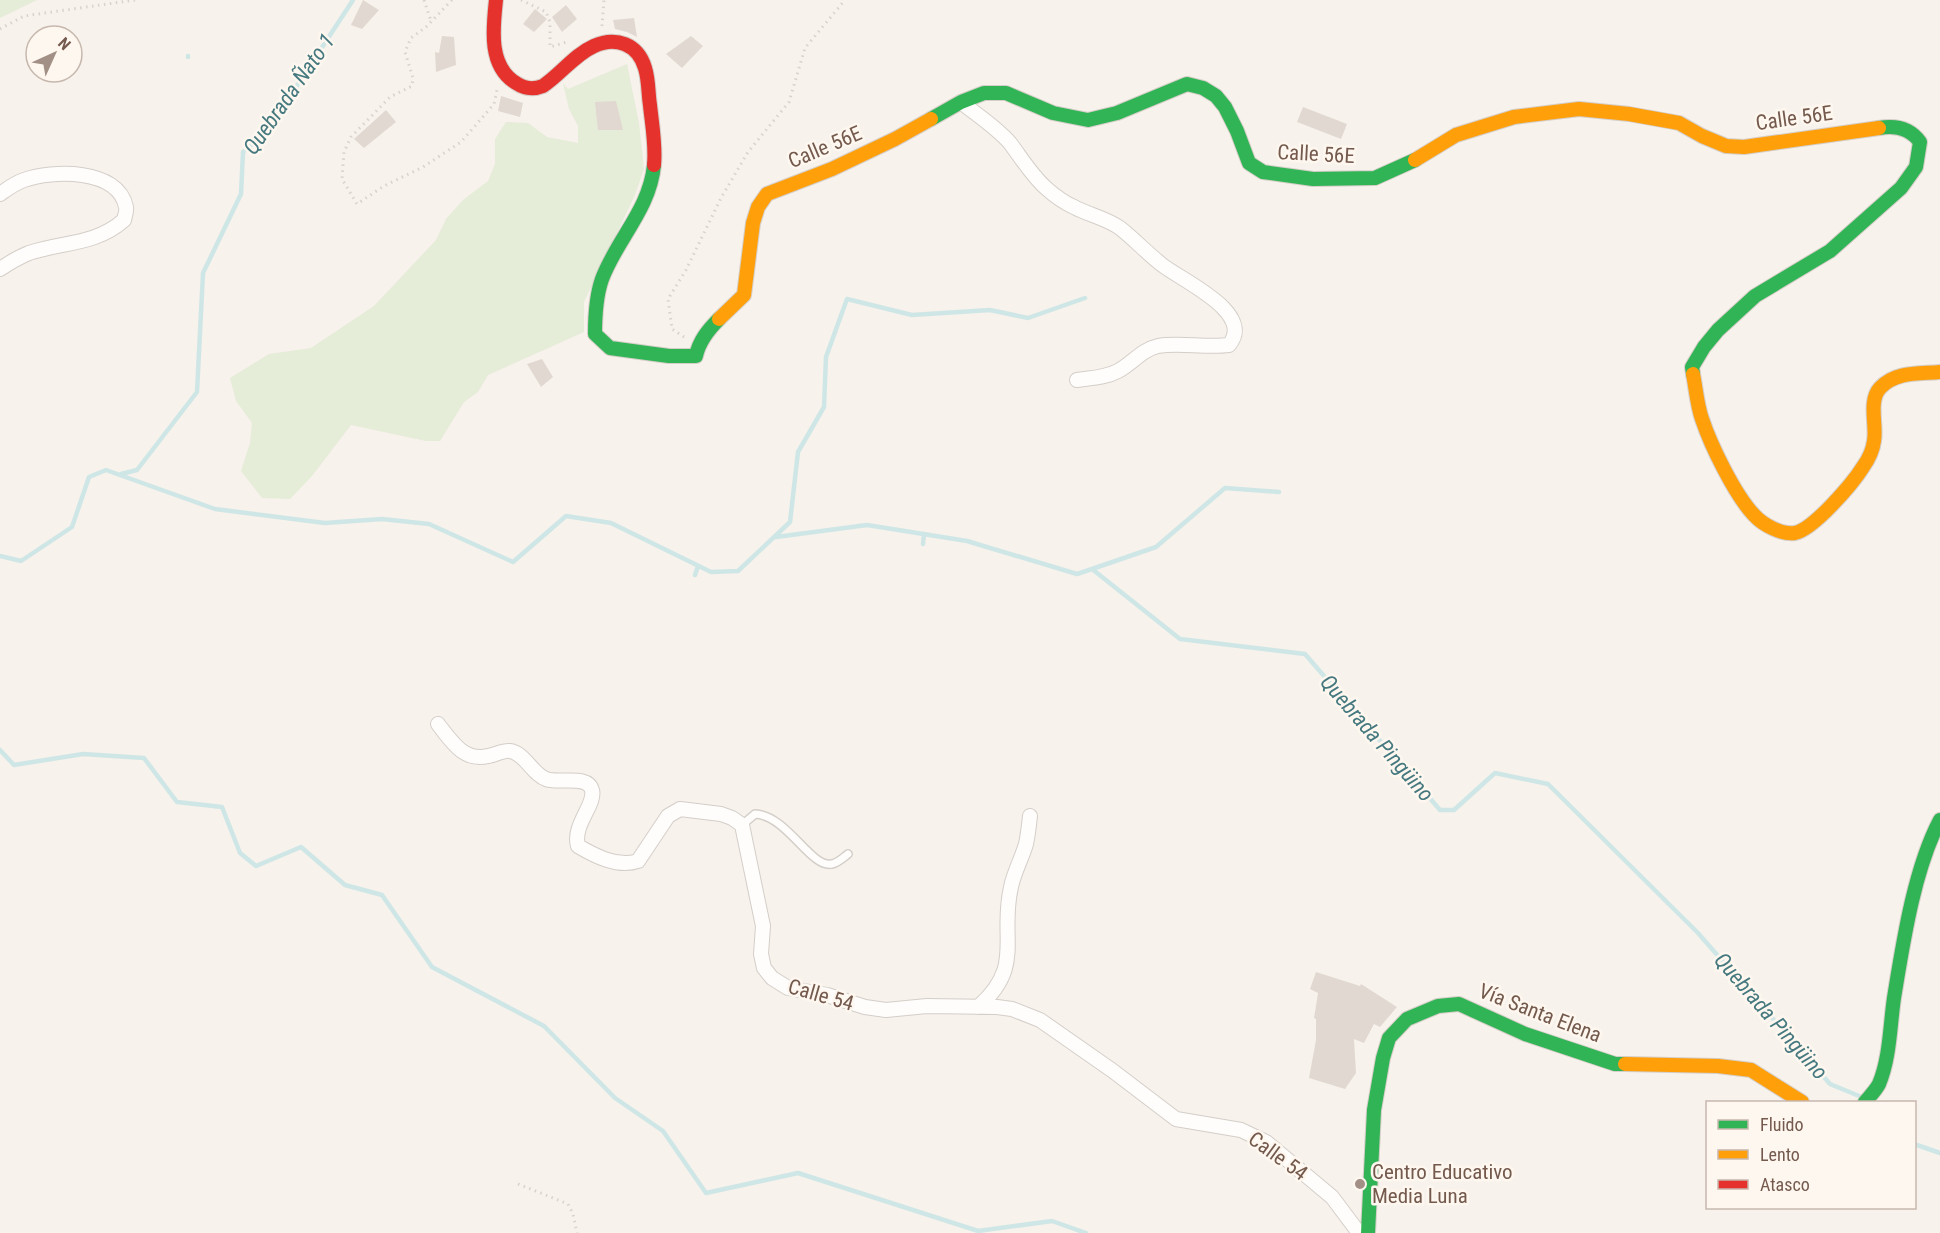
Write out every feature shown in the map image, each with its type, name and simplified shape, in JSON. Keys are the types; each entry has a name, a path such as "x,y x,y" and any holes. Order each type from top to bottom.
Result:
{"street":[{"path":"496,0 493,28 498,61 510,79 522,86 534,89 543,86 580,53 595,44 614,39 627,44 639,54 646,75 655,156 649,190 602,280 595,318 595,334 610,348 669,356 696,357 698,347"},
{"name":"Calle 56E","path":"698,347 709,329 744,295 753,223 758,207 767,194 832,169 895,139 961,102 984,93 1006,93 1053,114 1088,120 1117,113 1186,84 1203,88 1216,96 1237,131 1249,163 1263,172 1313,179 1375,178 1415,160 1456,135 1514,117 1579,109 1629,114 1679,123 1726,146 1744,147 1884,127 1906,128 1915,134 1920,142 1916,167 1901,188 1830,251 1755,296 1718,330 1692,367 1696,400 1717,455 1754,515 1766,525 1794,533 1804,529 1838,500 1864,466 1874,442 1875,398 1878,390 1890,379 1900,375 1940,372"},
{"path":"961,102 1000,133 1033,176 1048,190 1074,208 1104,219 1119,228 1163,266 1204,291 1224,308 1236,327 1235,337 1229,345 1160,346 1145,350 1119,371 1105,376 1077,380"},
{"path":"0,194 22,180 44,175 77,173 99,179 118,191 126,207 124,220 114,229 97,238 27,254 0,269"},
{"path":"438,724 465,755 480,758 509,751 520,756 545,779 582,781 590,786 592,798 576,839 578,846 604,859 630,864 638,861 668,816 680,810 721,814 742,825"},
{"path":"978,1007 994,993 1004,975 1011,888 1026,843 1030,816"},
{"path":"1866,1101 1878,1086 1884,1068 1901,950 1924,855 1932,833 1940,820"},
{"name":"Calle 54","path":"742,825 763,926 761,954 764,968 772,978 788,988 827,995 865,1007 886,1010 927,1006 1012,1009 1040,1020 1176,1119 1241,1130 1266,1142 1332,1197 1359,1233"},
{"name":"Vía Santa Elena","path":"1368,1233 1374,1110 1389,1038 1407,1019 1438,1006 1459,1004 1525,1034 1615,1064 1718,1066 1751,1070 1800,1101"}],"lane":[{"path":"742,825 755,814 774,819 815,859 824,864 834,864 848,854"}],"path":[{"path":"0,29 24,16 135,0"},
{"path":"424,0 431,22"},
{"path":"452,0 431,22 411,38 405,52 413,78 411,86 390,98 351,136 344,152 342,179 357,204 384,186 423,167 461,142 494,105 500,79 510,79"},
{"path":"521,0 546,12 550,22 550,47 569,42"},
{"path":"603,42 604,0"},
{"path":"698,347 672,329 668,299 686,270 721,198 748,152 789,102 804,48 845,0"},
{"path":"519,1184 568,1204 578,1233"}],"green space":[{"path":"0,0 37,0 0,18"},
{"path":"627,64 639,123 644,169 635,195 584,302 584,332 488,375 478,392 464,402 440,441 426,441 351,425 312,476 290,499 262,498 241,471 250,443 252,423 236,401 230,378 269,354 311,348 374,306 436,240 446,219 463,200 488,181 495,164 495,139 506,122 528,123 547,137 578,143 578,126 569,109 563,83 568,89"}],"building":[{"path":"363,0 379,10 362,29 351,25"},
{"path":"566,5 577,19 562,32 552,17"},
{"path":"535,9 547,19 534,32 523,24"},
{"path":"634,18 637,37 615,29 613,20"},
{"path":"442,36 454,37 456,65 436,72 435,52 439,53"},
{"path":"691,36 703,46 682,68 666,54"},
{"path":"501,96 523,103 520,117 498,111"},
{"path":"616,101 623,130 598,130 595,102"},
{"path":"1303,107 1347,124 1341,139 1297,122"},
{"path":"386,110 396,122 364,148 354,139"},
{"path":"542,359 553,377 541,387 527,364"},
{"path":"1316,972 1360,986 1361,984 1397,1007 1380,1027 1374,1024 1364,1043 1354,1039 1356,1073 1345,1089 1309,1078 1316,1040 1316,1019 1314,1018 1318,993 1310,989"}],"waterway":[{"name":"Quebrada Ñato 1","path":"121,474 137,470 197,392 203,273 241,194 243,152 266,133 353,0"},
{"path":"0,556 21,561 72,527 89,477 106,470 215,509 325,523 382,519 429,524 513,562 566,516 611,523 711,572 738,571 790,522 798,452 824,407 826,357 847,299 912,315 990,310 1028,318 1085,298"},
{"path":"1092,569 1156,547 1225,488 1279,492"},
{"name":"Quebrada Pingüino","path":"776,537 867,525 967,541 1077,574 1092,569 1180,639 1305,654 1440,810 1454,810 1495,773 1548,784 1698,933 1830,1084 1864,1098"},
{"path":"923,544 924,534"},
{"path":"695,575 698,566"},
{"path":"0,750 14,765 83,754 144,758 177,802 222,807 240,853 256,866 301,847 345,885 382,895 432,967 544,1026 615,1098 663,1131 706,1193 798,1173 978,1231 1052,1221 1086,1233"},
{"name":"Quebrada Pingüino","path":"1916,1145 1940,1153"}],"traffic: fast":[{"path":"931,119 961,102 984,93 1006,93 1053,113 1088,120 1117,113 1187,84 1203,88 1216,96 1225,107 1237,131 1249,163 1263,172 1313,179 1375,178 1415,160"},
{"path":"1693,374 1692,367 1704,347 1718,330 1755,296 1830,251 1901,188 1916,167 1920,142 1912,133 1902,129 1879,128"},
{"path":"654,165 651,181 640,210 608,264 602,279 596,306 595,334 610,348 669,356 696,356 704,336 719,319"},
{"path":"1866,1101 1878,1086 1883,1074 1888,1052 1897,977 1916,883 1940,820"},
{"path":"1368,1233 1374,1110 1383,1058 1389,1038 1407,1019 1438,1006 1459,1004 1525,1034 1615,1064 1625,1064"}],"traffic: slow":[{"path":"1415,160 1456,135 1514,117 1579,109 1629,114 1679,123 1726,146 1744,147 1879,128"},
{"path":"719,319 744,295 753,223 758,207 767,194 832,169 931,119"},
{"path":"1693,374 1702,419 1717,456 1732,483 1758,519 1773,528 1795,533 1803,530 1822,515 1865,464 1875,435 1874,400 1880,388 1900,376 1940,372"},
{"path":"1625,1064 1718,1066 1751,1070 1800,1101"}],"traffic: jam":[{"path":"496,0 494,46 497,57 507,76 523,87 543,86 580,54 602,43 618,42 632,48 637,53 642,60 647,78 654,142 654,165"}],"place":[{"name":"Centro Educativo Media Luna","path":"1360,1184"}]}
